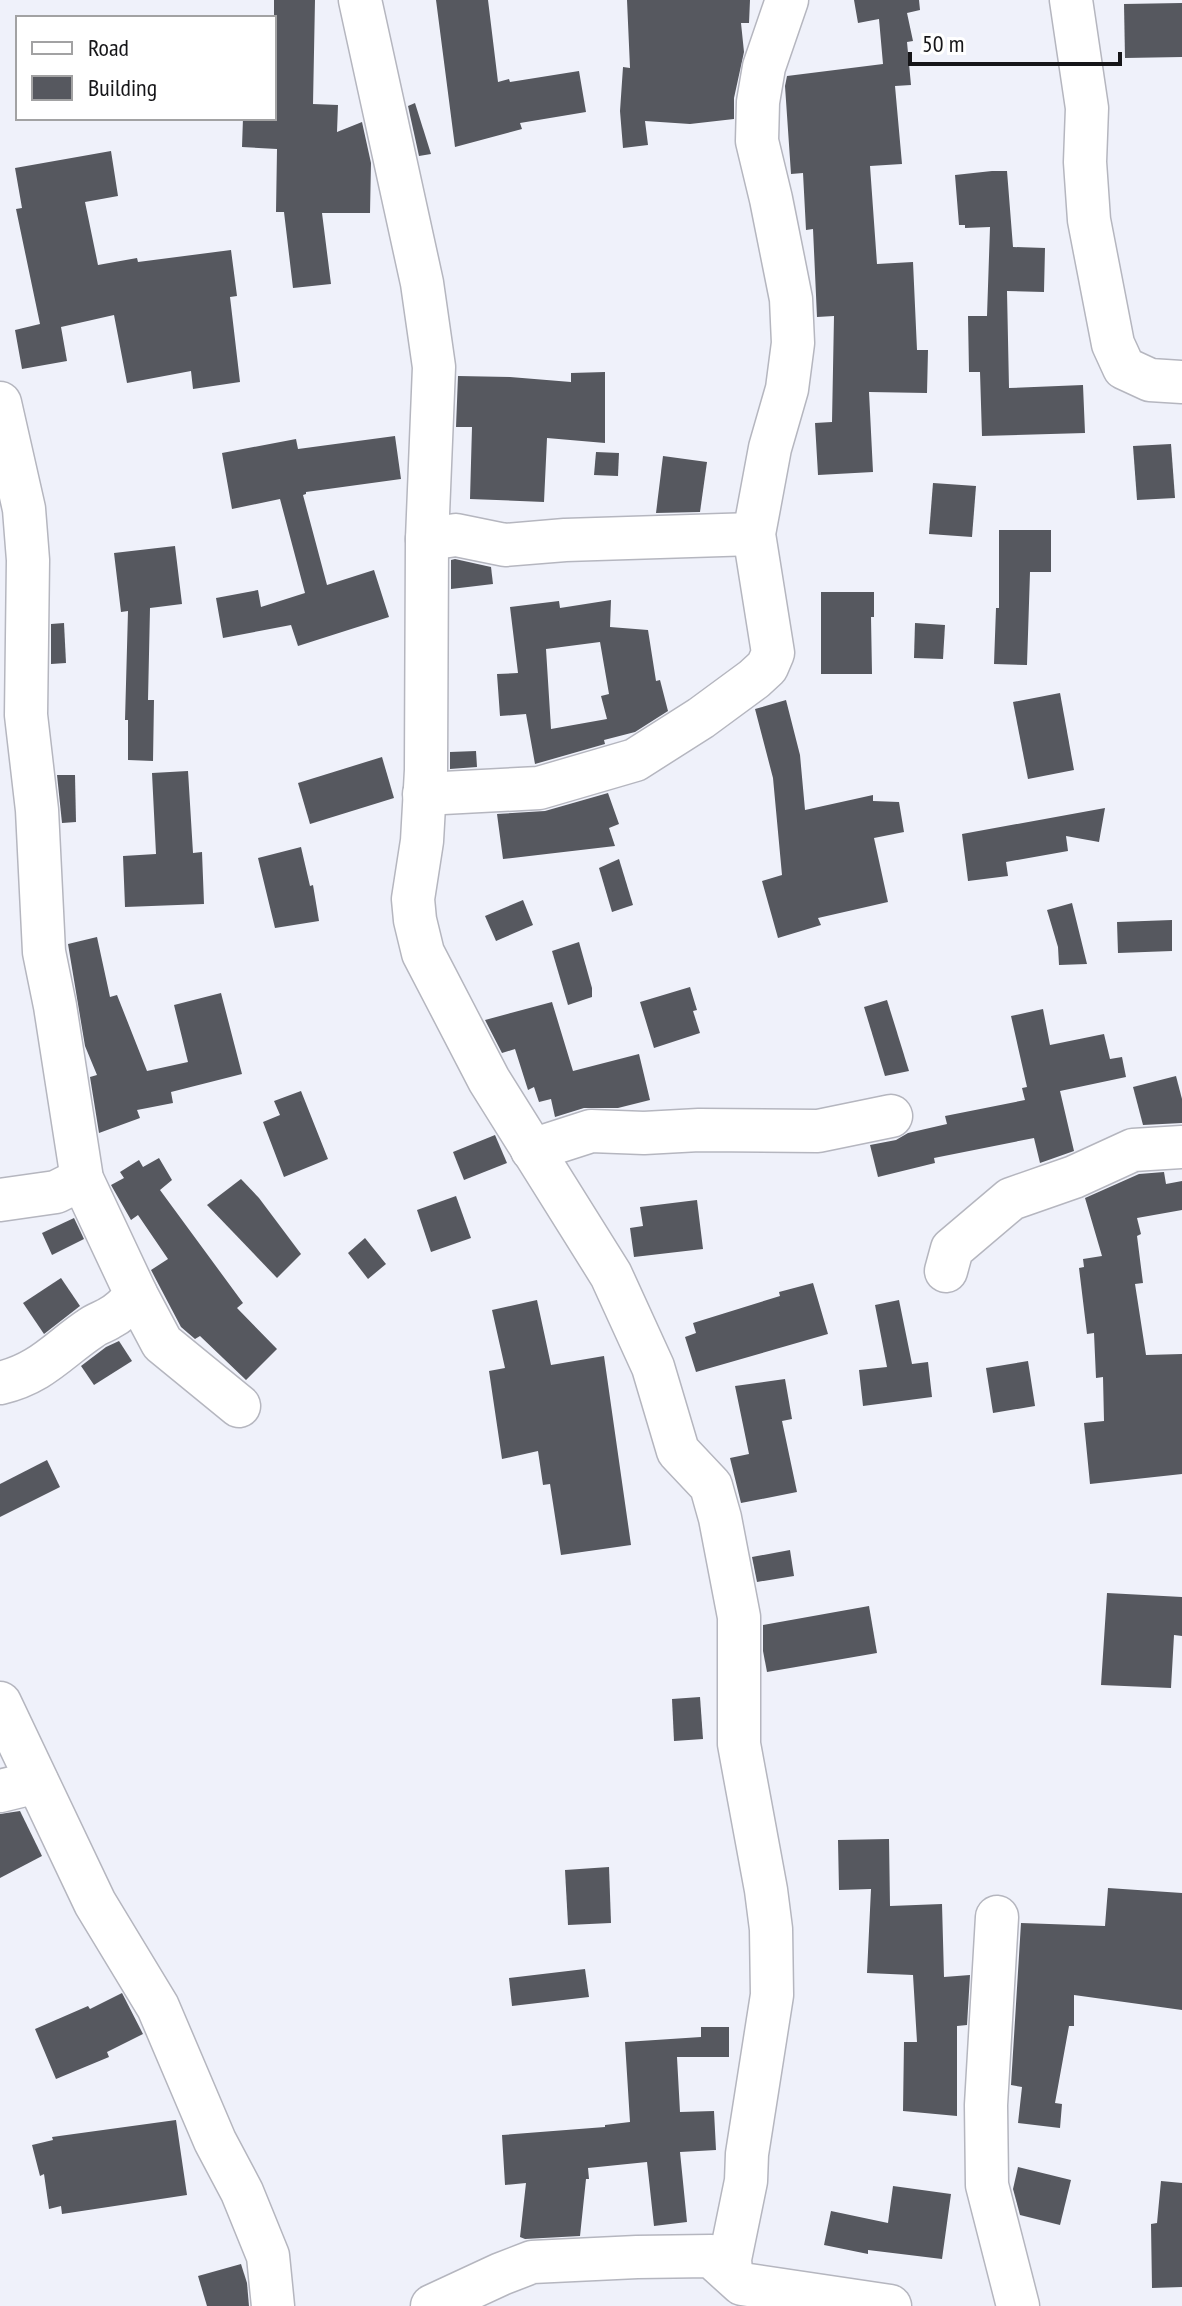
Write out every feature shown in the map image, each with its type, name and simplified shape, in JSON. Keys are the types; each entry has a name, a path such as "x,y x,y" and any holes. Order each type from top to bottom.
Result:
{"street":[{"path":"360,0 422,283 434,367 427,539 426,770 422,841 413,899 415,920 423,953 489,1080 611,1275 653,1367 678,1451 711,1486 739,1617 739,1744 770,1916 772,1995 747,2154 746,2181 730,2259 731,2272"},
{"path":"424,794 539,788 635,760 701,718 767,667 773,653 754,534 770,448 787,389 793,343 791,299 757,141 758,102 764,67 787,0"},
{"path":"1071,0 1087,108 1085,162 1089,220 1113,344 1124,368 1150,380 1182,382"},
{"path":"0,403 24,509 28,560 13,717 37,810 44,952 82,1179 162,1343 239,1406"},
{"path":"427,539 456,535 505,545 754,534"},
{"path":"532,1150 591,1131 818,1131 891,1116"},
{"path":"946,1271 952,1249 1011,1199 1074,1177 1133,1150 1182,1147"},
{"path":"0,1200 56,1192 82,1179"},
{"path":"0,1383 14,1380 48,1363 92,1327 126,1308 136,1294"},
{"path":"0,1703 19,1786 158,2007 215,2141 242,2192 268,2256 273,2306"},
{"path":"997,1917 986,2105 987,2185 1018,2306"},
{"path":"432,2306 532,2262 711,2256 742,2284 890,2306"}],"building":[{"path":"274,0 315,0 313,104 338,105 337,132 362,122 371,163 370,213 322,213 331,284 293,288 284,212 276,212 277,149 242,147 243,120 276,120"},
{"path":"436,0 488,0 498,82 579,71 586,112 520,123 522,129 455,147"},
{"path":"627,0 750,0 749,23 741,23 744,52 734,98 734,119 690,124 645,121 648,145 623,148 620,111 623,67 630,68"},
{"path":"854,0 919,0 920,10 907,13 913,41 907,42 911,85 895,86 902,164 870,166 877,264 913,262 917,350 928,350 927,393 869,392 873,472 818,475 815,423 832,422 834,316 817,317 813,229 806,230 803,173 791,174 785,86 787,76 883,64 879,19 858,23"},
{"path":"1182,3 1182,57 1125,58 1124,4"},
{"path":"415,103 431,154 419,156 408,106"},
{"path":"111,151 118,196 85,202 98,265 137,258 138,262 231,250 237,296 230,297 240,382 193,389 191,371 127,383 114,315 61,327 67,361 22,369 15,330 40,324 16,209 22,208 15,168"},
{"path":"1007,171 1013,247 1045,248 1044,292 1007,291 1009,388 1083,385 1085,433 982,436 980,372 969,372 968,316 987,316 990,227 965,228 965,225 959,225 955,175"},
{"path":"605,372 605,443 547,438 544,502 470,499 472,427 456,427 458,376 571,382 571,373"},
{"path":"395,436 401,479 306,492 303,495 327,585 374,570 389,617 298,646 291,625 223,638 216,598 258,590 261,607 305,593 280,499 232,509 222,453 296,439 298,449"},
{"path":"1171,444 1175,498 1137,500 1133,446"},
{"path":"596,452 619,453 618,476 594,475"},
{"path":"663,456 707,462 700,512 656,513"},
{"path":"933,483 976,486 972,537 929,534"},
{"path":"999,530 1051,530 1051,572 1030,572 1027,665 994,664 996,608 999,608"},
{"path":"175,546 182,604 150,608 148,700 154,700 153,761 128,760 128,720 125,720 128,611 121,612 114,553"},
{"path":"451,560 491,567 493,584 451,589"},
{"path":"821,592 874,592 872,674 821,674"},
{"path":"611,600 610,627 648,630 656,681 660,680 668,711 635,732 604,740 605,744 535,764 526,714 500,716 497,674 518,673 510,607 559,601 560,608","holes":["600,642 609,694 601,696 607,719 551,729 546,649"]},
{"path":"64,623 66,663 51,664 51,624"},
{"path":"915,623 945,625 943,659 914,658"},
{"path":"1060,693 1074,770 1028,779 1013,702"},
{"path":"786,700 800,755 805,810 873,795 873,801 899,802 904,832 874,838 888,902 818,918 821,925 778,938 762,881 782,875 773,778 755,709"},
{"path":"476,751 477,767 450,769 450,752"},
{"path":"382,757 394,798 310,824 298,783"},
{"path":"188,771 193,853 202,852 204,904 125,907 123,856 156,854 152,773"},
{"path":"57,775 75,775 76,822 62,823"},
{"path":"608,793 619,824 609,828 615,846 503,859 497,814 545,811"},
{"path":"1105,808 1099,842 1066,836 1068,851 1006,862 1008,876 968,881 962,834"},
{"path":"301,847 310,886 313,885 319,921 275,928 258,858"},
{"path":"619,859 633,905 612,912 599,868"},
{"path":"523,900 533,925 496,941 485,916"},
{"path":"1072,903 1087,964 1059,965 1058,947 1047,910"},
{"path":"1172,920 1172,951 1118,953 1117,922"},
{"path":"97,937 110,997 117,995 147,1071 188,1062 174,1005 221,993 242,1074 171,1092 173,1103 137,1110 140,1118 99,1133 90,1077 97,1075 85,1046 68,944"},
{"path":"579,942 592,997 568,1005 552,951"},
{"path":"690,987 700,1033 654,1048 640,1002"},
{"path":"887,1000 909,1071 885,1076 864,1007"},
{"path":"552,1002 573,1071 639,1054 650,1100 618,1108 584,1108 555,1117 551,1099 539,1102 534,1087 528,1090 515,1049 502,1053 485,1020"},
{"path":"1043,1009 1050,1045 1104,1034 1110,1059 1122,1057 1126,1077 1060,1091 1074,1151 1040,1163 1034,1138 934,1158 935,1163 878,1177 870,1145 947,1124 945,1116 1025,1100 1022,1088 1027,1087 1011,1016"},
{"path":"1176,1076 1182,1099 1182,1123 1143,1125 1133,1087"},
{"path":"301,1091 328,1159 284,1177 263,1122 280,1115 274,1101"},
{"path":"495,1135 507,1163 464,1180 453,1152"},
{"path":"159,1158 172,1180 160,1190 243,1303 237,1308 277,1349 246,1380 200,1336 195,1339 181,1327 151,1270 168,1259 138,1215 131,1220 111,1185 124,1178 120,1172 139,1160 143,1167"},
{"path":"1164,1172 1166,1184 1182,1181 1182,1210 1137,1218 1141,1234 1137,1236 1143,1283 1135,1284 1146,1355 1182,1354 1182,1474 1090,1484 1084,1423 1104,1421 1103,1377 1096,1378 1094,1333 1087,1334 1079,1268 1084,1267 1083,1259 1102,1256 1085,1198 1139,1174"},
{"path":"241,1179 301,1254 277,1278 207,1205"},
{"path":"456,1196 471,1238 431,1252 417,1210"},
{"path":"697,1200 703,1249 634,1257 630,1228 643,1226 640,1207"},
{"path":"74,1218 84,1239 52,1255 42,1233"},
{"path":"365,1238 386,1264 368,1279 348,1253"},
{"path":"61,1278 80,1306 44,1334 23,1303"},
{"path":"813,1283 828,1334 696,1372 685,1337 696,1333 693,1323"},
{"path":"537,1300 551,1365 604,1356 631,1545 561,1555 550,1484 543,1485 538,1451 502,1459 489,1371 505,1368 492,1310"},
{"path":"899,1300 912,1364 928,1362 932,1397 863,1406 859,1370 887,1367 875,1305"},
{"path":"119,1341 132,1361 94,1385 81,1366"},
{"path":"1028,1361 1035,1406 993,1413 986,1368"},
{"path":"785,1379 792,1419 782,1421 797,1492 741,1503 730,1458 749,1454 735,1386"},
{"path":"47,1460 60,1487 0,1517 0,1484"},
{"path":"790,1550 794,1576 757,1582 752,1557"},
{"path":"1107,1593 1182,1597 1182,1636 1174,1635 1171,1688 1101,1685"},
{"path":"869,1606 877,1653 767,1672 763,1625"},
{"path":"700,1697 703,1739 674,1741 672,1699"},
{"path":"20,1811 42,1856 0,1878 0,1814"},
{"path":"889,1839 890,1906 942,1904 944,1977 970,1975 967,2025 957,2026 957,2116 903,2111 904,2042 917,2042 913,1975 867,1973 871,1889 839,1890 838,1840"},
{"path":"609,1867 611,1923 568,1925 565,1870"},
{"path":"1108,1888 1182,1893 1182,2010 1074,1995 1074,2026 1069,2026 1055,2103 1062,2104 1060,2128 1018,2123 1022,2087 1011,2085 1021,1923 1105,1926"},
{"path":"585,1969 589,1997 512,2006 509,1978"},
{"path":"122,1993 143,2034 107,2052 109,2057 56,2079 35,2029 88,2006 90,2009"},
{"path":"701,2027 729,2027 729,2057 677,2057 680,2112 714,2111 716,2150 680,2152 687,2222 654,2226 647,2162 588,2168 580,2236 520,2237 526,2183 505,2185 502,2135 605,2127 630,2122 625,2042 701,2037"},
{"path":"176,2120 187,2195 62,2214 61,2206 49,2209 44,2174 40,2176 32,2145 53,2140 52,2137"},
{"path":"1018,2167 1071,2180 1060,2225 1020,2215 1013,2189"},
{"path":"1161,2181 1182,2183 1182,2287 1152,2288 1151,2224 1157,2223"},
{"path":"893,2186 951,2194 942,2259 868,2250 868,2254 824,2245 831,2211 888,2223"},
{"path":"241,2264 249,2306 207,2306 198,2276"}]}
